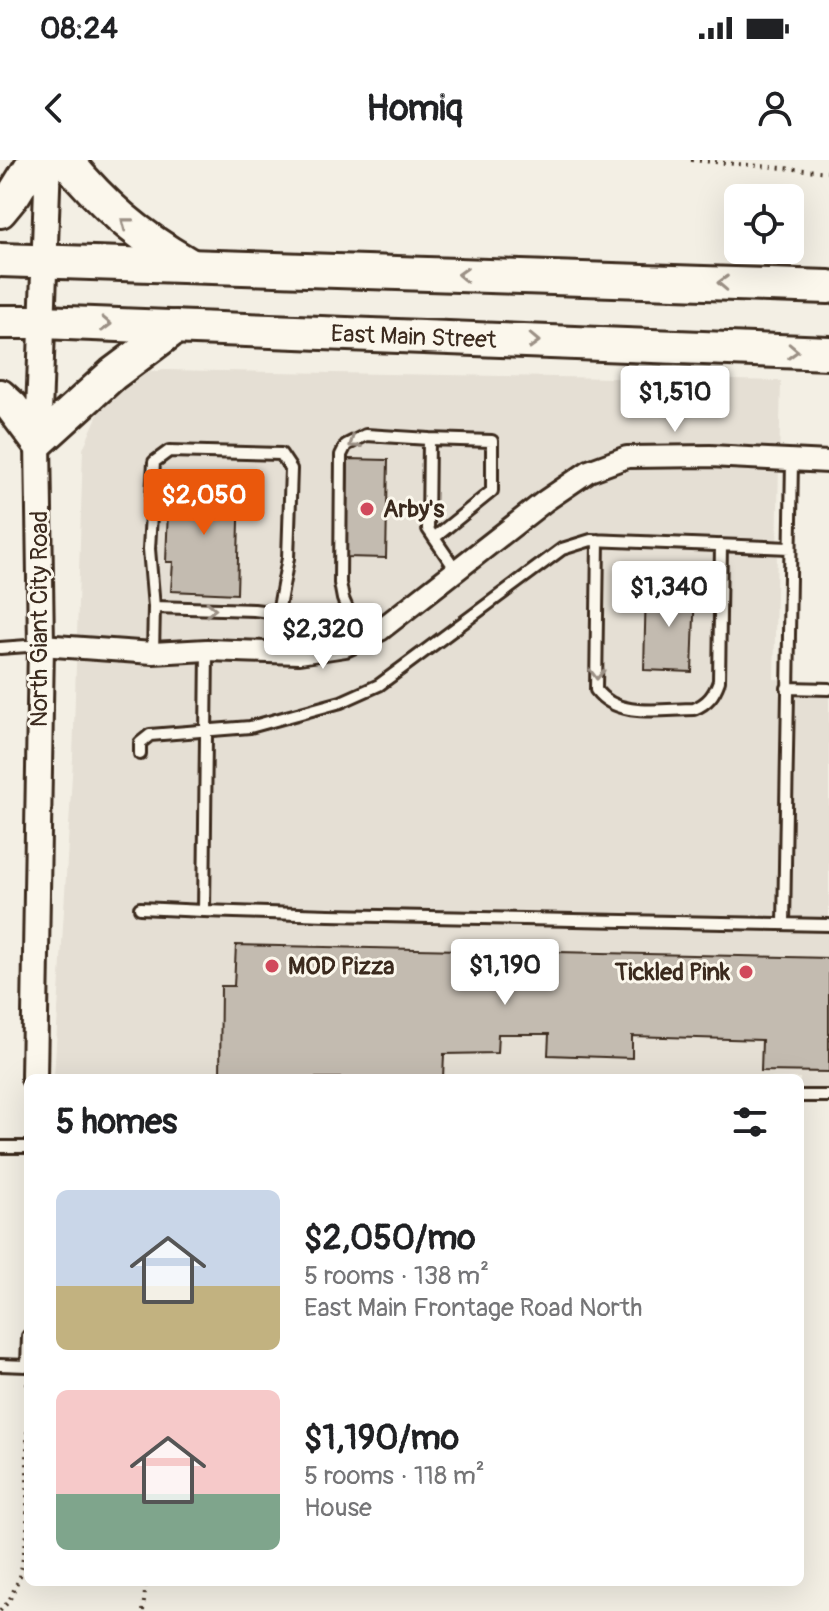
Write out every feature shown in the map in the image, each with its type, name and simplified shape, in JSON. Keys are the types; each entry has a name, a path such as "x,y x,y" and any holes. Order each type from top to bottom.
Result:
{"highway":[{"path":"0,211 35,160"},
{"path":"66,160 116,215 156,246 191,266"},
{"path":"0,260 829,287"},
{"name":"East Main Street","path":"0,322 829,353"},
{"path":"0,396 38,442 113,374 176,327"}],"street":[{"name":"North Giant City Road","path":"34,1074 41,645 38,442 48,160"},
{"path":"41,645 153,653 207,650 299,653 345,646 380,630 545,501 589,471 627,457 710,456 829,462"}],"lane":[{"path":"360,639 343,599 340,583 341,455 346,445 366,435 492,441 492,491 434,538"},
{"path":"429,439 428,529 456,570"},
{"path":"153,653 154,607 149,549 154,462 169,451 281,454 291,469 288,558 273,613 278,653"},
{"path":"784,924 792,461"},
{"path":"140,754 140,743 150,735 250,727 341,702 379,685 562,549 591,540 790,548"},
{"path":"598,540 596,690 603,699 626,710 694,709 714,695 719,681 721,545"},
{"path":"154,607 273,613"},
{"path":"0,648 41,645"},
{"path":"204,911 207,650"},
{"path":"787,688 829,689"},
{"path":"140,908 342,916 829,925"},
{"path":"804,1096 829,1096"},
{"path":"0,1147 24,1147"},
{"path":"0,1365 24,1366"}],"path":[{"path":"691,160 829,172"},
{"path":"0,1611 9,1601 20,1576 24,1552"},
{"path":"143,1611 146,1586"}],"shaded area":[{"path":"163,370 781,381 774,679 829,681 829,1103 804,1102 804,1074 54,1074 73,758 83,449 101,407 122,384 140,374"}],"building":[{"name":"Arby's","path":"348,459 388,460 386,558 346,557"},
{"path":"169,483 240,485 237,594 171,591 173,562 166,562"},
{"path":"646,586 695,588 692,672 644,670"},
{"path":"236,945 829,958 829,1072 761,1071 762,1040 632,1036 632,1058 548,1055 549,1034 498,1034 497,1053 444,1054 443,1074 220,1074 221,986 234,986"}],"place":[{"name":"Arby's","path":"367,509"},
{"name":"MOD Pizza","path":"272,966"},
{"name":"Tickled Pink","path":"746,972"}]}
